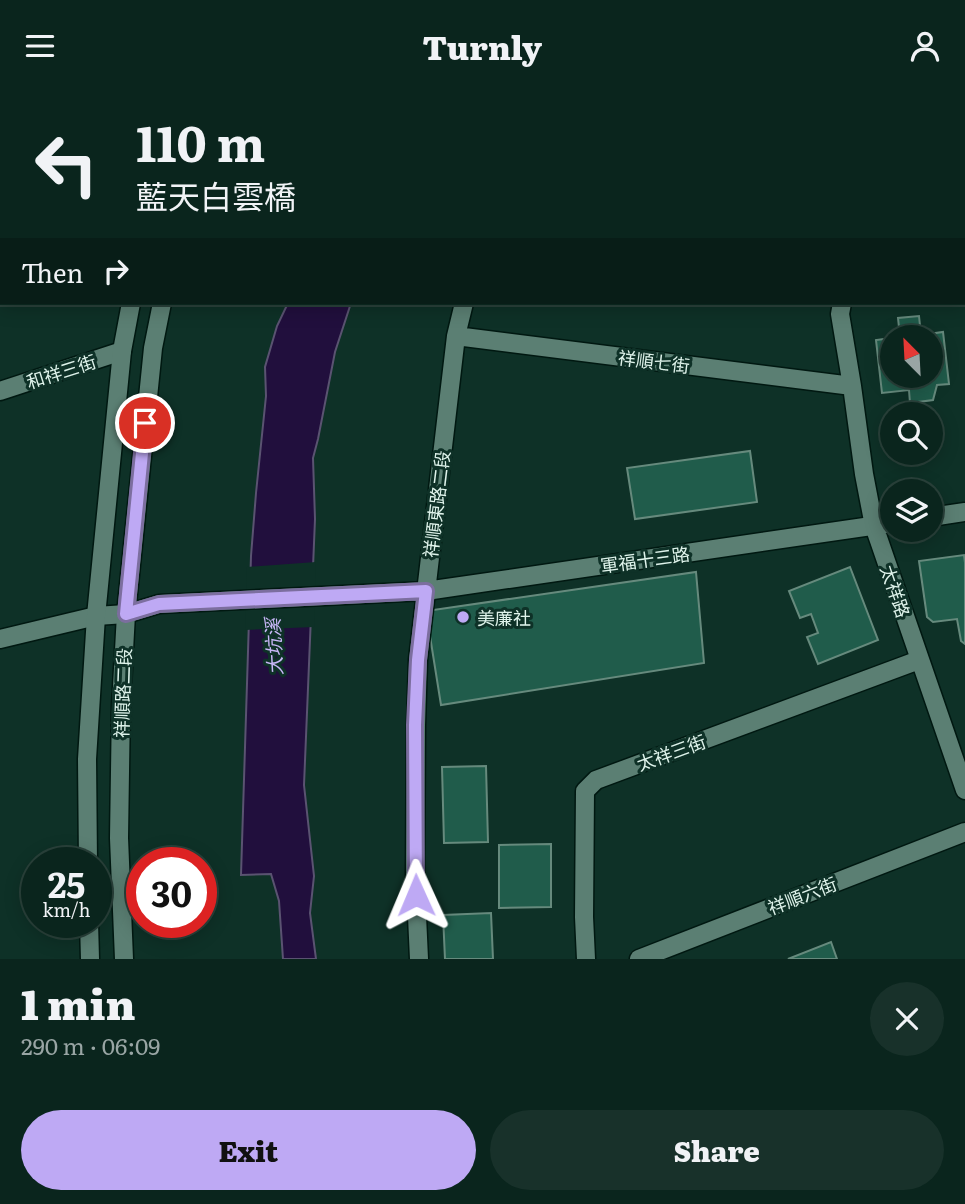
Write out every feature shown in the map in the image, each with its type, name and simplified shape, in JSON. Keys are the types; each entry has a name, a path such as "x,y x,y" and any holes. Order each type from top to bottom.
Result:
{"street":[{"name":"祥順路二段","path":"89,847 87,759 96,616 122,351 131,305"},
{"name":"祥順路二段","path":"124,959 119,838 121,705 126,614 153,348 162,305"},
{"name":"祥順東路二段","path":"419,959 415,873 418,660 456,336 464,305"},
{"name":"太祥路","path":"842,305 864,474 874,526 965,790"},
{"name":"祥順七街","path":"456,336 852,386"},
{"name":"和祥三街","path":"0,391 122,351"},
{"path":"943,515 965,512"},
{"name":"軍福十三路","path":"126,614 155,605 426,591 880,525"},
{"path":"0,639 96,616 126,614"},
{"name":"太祥三街","path":"586,959 585,791 596,780 919,660"},
{"name":"祥順六街","path":"639,959 965,832"},
{"path":"89,938 90,959"}],"water":[{"name":"大坑溪","path":"287,305 350,305 335,352 313,458 315,519 304,785 314,876 310,913 316,959 283,959 279,901 271,874 241,875 251,556 266,396 265,367 277,326"}],"pier":[{"path":"316,562 314,627 245,630 247,567"}],"building":[{"path":"919,316 920,325 899,325 898,318"},
{"path":"943,332 949,384 943,384"},
{"path":"876,340 880,340 880,375"},
{"path":"882,389 936,389 933,400 918,402 910,402 909,390 882,393"},
{"path":"750,451 757,502 635,519 627,468"},
{"path":"964,555 965,644 961,641 957,619 933,622 927,617 919,561"},
{"path":"850,567 878,640 818,664 807,637 818,633 811,614 800,618 789,591"},
{"path":"696,572 704,663 441,705 426,611"},
{"path":"486,766 488,842 444,843 442,767"},
{"path":"551,844 551,907 499,908 499,845"},
{"path":"491,913 493,959 445,959 443,915"},
{"path":"831,942 837,959 788,959"}],"place":[{"name":"美廉社","path":"463,617"}],"route":[{"path":"145,423 126,614 159,604 426,591 418,660 415,725 416,895"}]}
